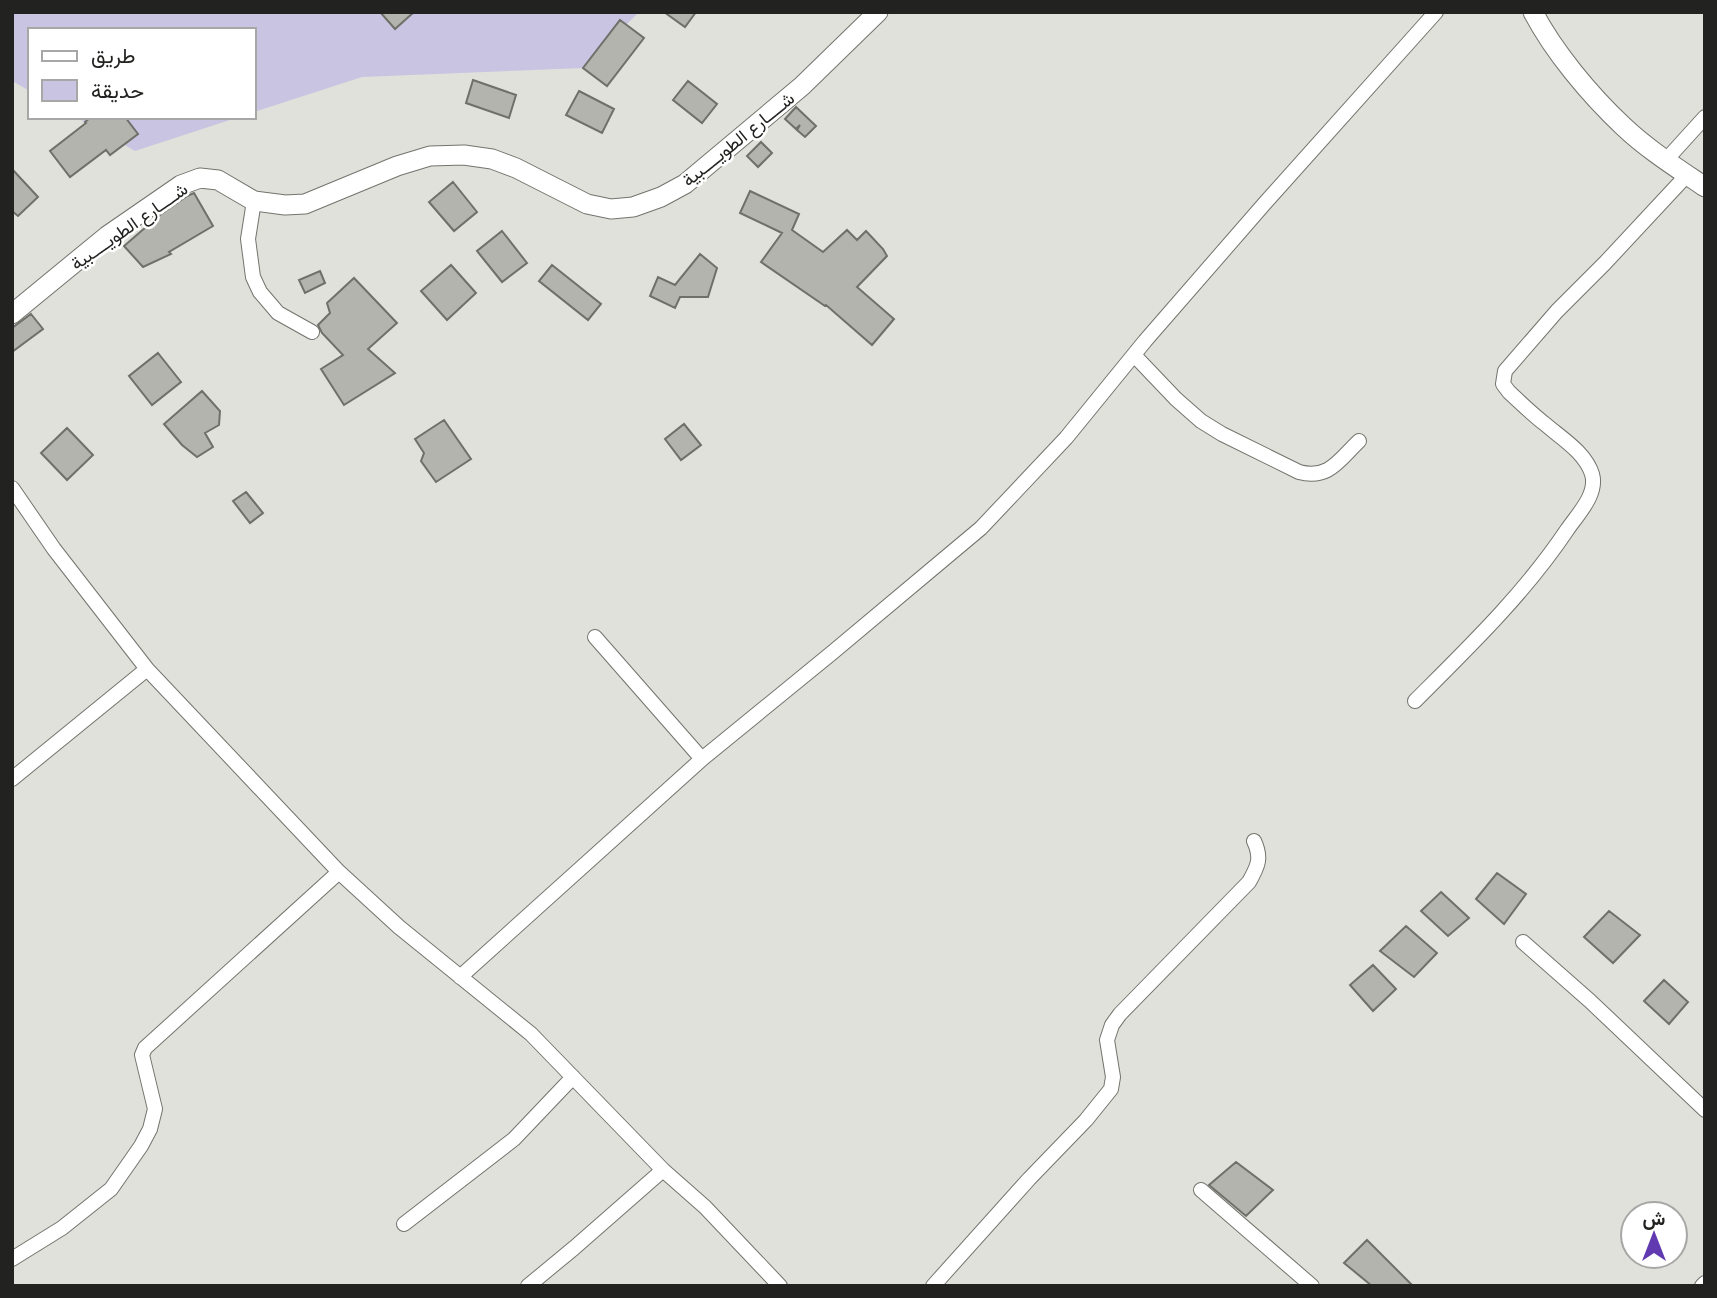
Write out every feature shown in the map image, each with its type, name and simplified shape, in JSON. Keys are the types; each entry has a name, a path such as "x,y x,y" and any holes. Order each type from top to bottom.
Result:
{"street":[{"name":"شــــارع الطويــــبية","path":"12,314 107,236 181,185 200,178 218,180 254,201 285,205 305,204 397,166 430,156 464,155 492,159 516,168 587,204 611,209 633,207 661,197 685,184 802,86 878,12"},
{"path":"460,977 702,759 981,527 1066,438 1265,203 1437,12"},
{"path":"1533,12 1547,38 1598,101 1624,127 1705,187"},
{"path":"1666,160 1705,117"},
{"path":"1415,701 1526,586 1581,510 1593,485 1592,475 1582,457 1509,392 1503,384 1505,371 1557,311 1687,175"},
{"path":"254,201 248,239 253,277 260,292 278,313 312,332"},
{"path":"1134,355 1201,421 1299,472 1320,475 1359,441"},
{"path":"12,488 54,549 147,669 339,872 399,927 530,1034 663,1170 705,1207 780,1286"},
{"path":"595,637 702,759"},
{"path":"12,779 147,669"},
{"path":"933,1286 1086,1120 1111,1089 1113,1077 1107,1040 1112,1025 1249,882 1257,867 1259,852 1254,841"},
{"path":"12,1259 62,1228 111,1189 141,1146 150,1129 155,1109 142,1055 145,1048 339,872"},
{"path":"1523,942 1705,1110"},
{"path":"404,1224 514,1139 573,1077"},
{"path":"528,1286 663,1170"},
{"path":"1201,1191 1312,1286"}],"green space":[{"path":"12,12 639,12 583,68 362,77 256,111 256,28 28,28 28,90 12,81"},
{"path":"79,119 233,119 135,151"}],"building":[{"path":"380,12 414,12 395,29"},
{"path":"664,12 696,12 685,27"},
{"path":"620,20 644,38 607,86 583,68"},
{"path":"473,80 516,95 509,118 466,103"},
{"path":"688,81 717,104 702,123 673,100"},
{"path":"579,91 614,109 602,133 566,115"},
{"path":"796,107 816,126 805,137 797,130 800,125 796,129 785,119"},
{"path":"89,119 127,119 138,134 110,155 106,150 70,177 50,151"},
{"path":"761,142 772,153 758,167 747,156"},
{"path":"12,169 38,197 18,216 12,211"},
{"path":"453,182 477,212 454,231 429,202"},
{"path":"750,191 799,214 792,230 823,252 847,230 857,240 866,231 883,249 887,256 857,287 894,319 872,345 826,305 761,262 782,233 740,213"},
{"path":"194,193 213,226 169,252 171,254 143,267 124,246 161,214"},
{"path":"502,231 527,263 502,282 477,251"},
{"path":"700,254 717,268 708,297 680,297 675,308 650,296 658,277 675,285"},
{"path":"451,265 476,293 447,320 421,291"},
{"path":"552,265 601,304 588,320 539,281"},
{"path":"320,271 325,283 305,293 299,280"},
{"path":"354,278 397,323 368,349 395,373 344,405 321,369 343,355 318,325 330,313 327,303"},
{"path":"31,314 43,329 12,352 12,328"},
{"path":"158,353 181,382 152,405 129,376"},
{"path":"202,391 220,411 219,425 205,433 213,447 197,457 182,445 164,424"},
{"path":"444,420 471,459 436,482 421,461 424,453 415,439"},
{"path":"684,424 701,445 681,460 665,439"},
{"path":"67,428 93,455 67,480 41,453"},
{"path":"246,492 263,513 250,523 233,501"},
{"path":"1497,873 1526,894 1504,924 1476,899"},
{"path":"1441,892 1469,918 1448,936 1421,911"},
{"path":"1609,911 1640,935 1613,963 1584,937"},
{"path":"1406,926 1437,953 1414,977 1380,951"},
{"path":"1373,965 1396,989 1373,1011 1350,985"},
{"path":"1664,980 1688,1002 1669,1024 1644,1001"},
{"path":"1236,1162 1273,1190 1246,1216 1209,1185"},
{"path":"1367,1240 1413,1286 1372,1286 1344,1263"}]}
